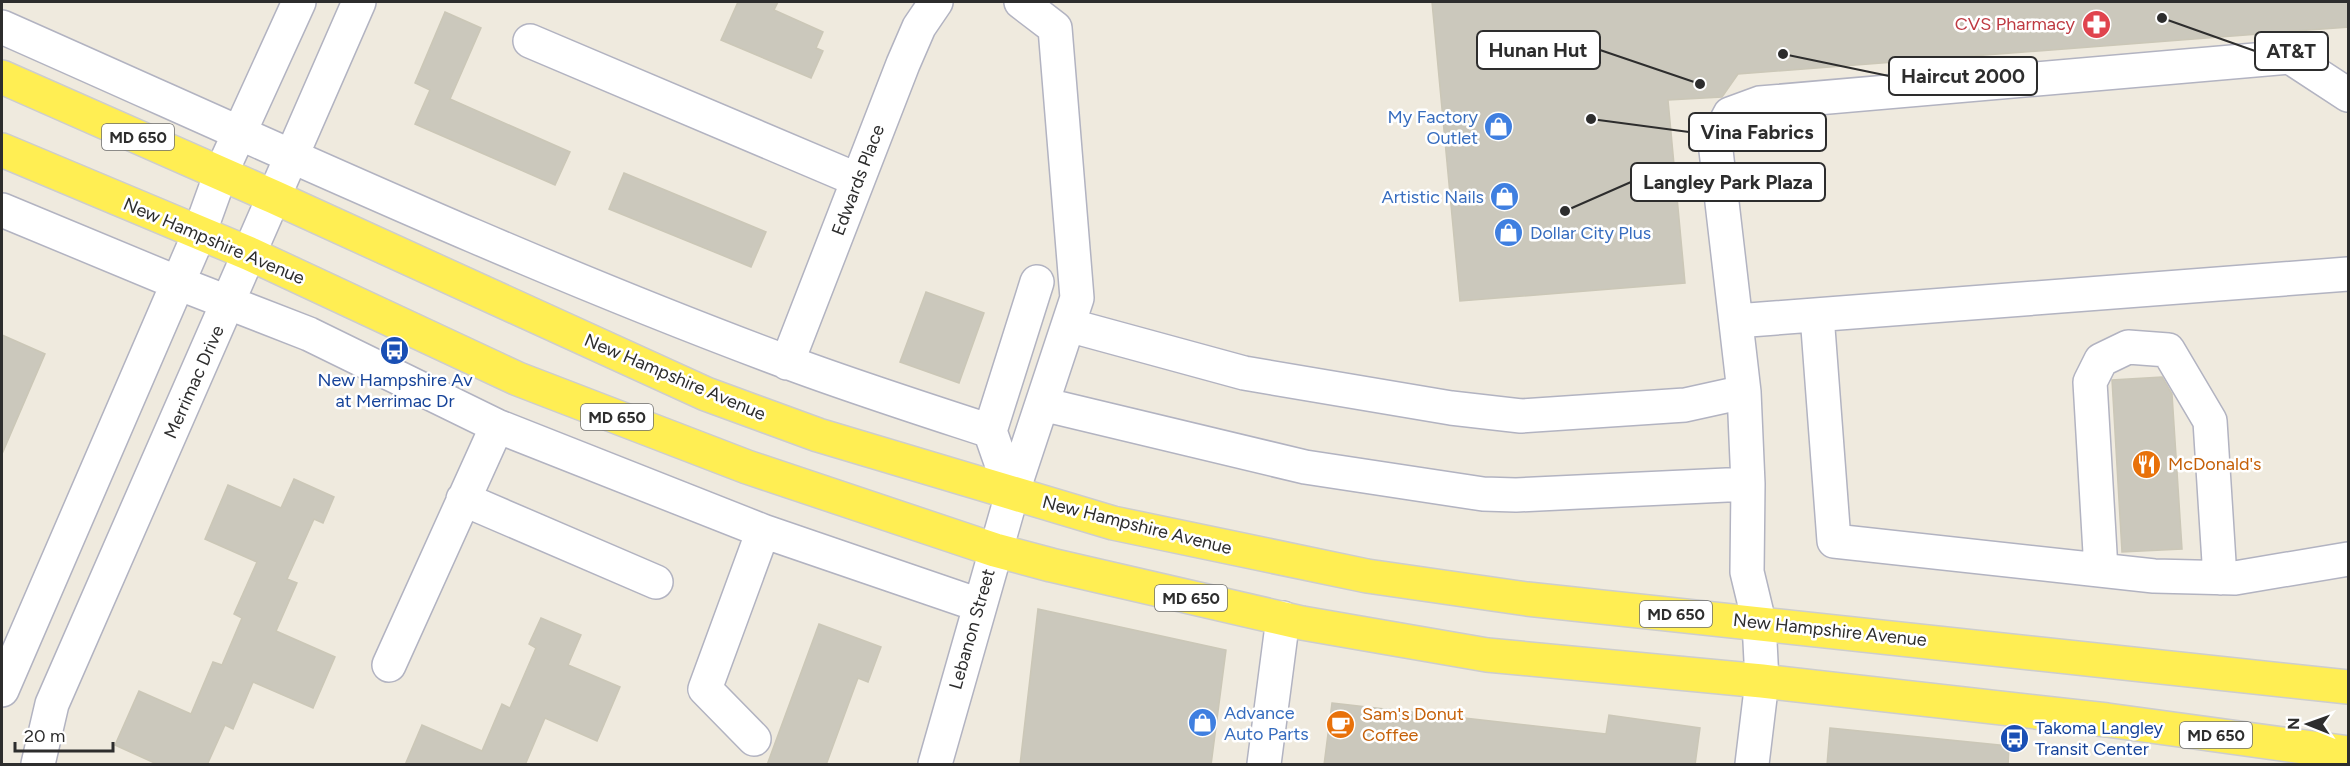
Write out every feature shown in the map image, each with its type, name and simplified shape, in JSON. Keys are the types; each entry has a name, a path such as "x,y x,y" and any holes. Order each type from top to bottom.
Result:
{"main road":[{"name":"New Hampshire Avenue","path":"2,77 274,196 706,394 818,435 1113,523 1367,576 1527,599 1759,622 2349,687"},
{"name":"New Hampshire Avenue","path":"2,150 250,254 518,378 747,467 995,550 1133,586 1283,618 1487,655 1762,681 2107,720 2327,756"},
{"path":"2327,756 2349,727"}],"street":[{"path":"52,704 2,690 199,234 221,173 299,2"},
{"name":"Merrimac Drive","path":"38,765 52,704 359,2"},
{"name":"Edwards Place","path":"788,363 919,27 936,2"},
{"name":"Lebanon Street","path":"936,765 995,550 1077,298 1055,28 1021,2"},
{"path":"2,27 292,156 609,292 788,363 990,431"},
{"path":"530,41 858,180"},
{"path":"1752,765 1762,681 1759,622 1747,572 1748,484 1744,392 1715,142 1730,114 1760,103 2290,57 2349,95"},
{"path":"2,210 309,334 497,426 763,531 979,605"},
{"path":"1736,321 2349,274"},
{"path":"1012,494 990,431 1037,282"},
{"path":"1816,315 1834,541 2154,576 2235,578 2349,559"},
{"path":"1068,324 1244,373 1451,408 1521,416 1685,405 1744,392"},
{"path":"2101,570 2090,382 2101,360 2128,347 2168,350 2210,421 2220,578"},
{"path":"1042,404 1305,467 1483,494 1528,495 1748,484"},
{"path":"389,665 497,426"},
{"path":"463,499 656,582"},
{"path":"754,739 705,689 763,531"},
{"path":"1264,765 1283,618"}],"building":[{"path":"738,2 778,2 774,10 823,32 816,48 823,51 811,78 721,40"},
{"path":"1432,2 2349,2 2349,27 1738,74 1722,97 1668,100 1685,283 1460,301"},
{"path":"445,12 481,28 450,99 570,152 555,185 415,124 430,90 415,83"},
{"path":"624,173 766,232 751,267 609,209"},
{"path":"926,292 984,313 959,383 900,362"},
{"path":"2,335 45,354 2,454"},
{"name":"McDonald's","path":"2162,377 2172,394 2182,549 2122,552 2112,380"},
{"path":"294,479 334,497 323,523 314,519 287,579 297,583 276,631 335,657 313,708 253,682 233,729 225,725 207,765 159,765 115,745 139,691 191,714 213,662 222,665 242,618 234,614 257,562 205,539 228,485 281,508"},
{"path":"1038,609 1226,650 1211,765 1020,765"},
{"path":"541,618 581,635 568,665 620,687 597,741 545,718 525,765 405,765 422,725 482,751 502,704 510,708 536,648 529,644"},
{"path":"819,624 881,647 868,682 858,678 826,765 767,765"},
{"path":"1332,703 1606,734 1609,715 1700,728 1695,765 1324,765"},
{"path":"1830,728 2009,746 2008,765 1827,765"}],"place":[{"name":"AT&T","path":"2162,18"},
{"name":"CVS Pharmacy","path":"2096,24"},
{"name":"Haircut 2000","path":"1783,54"},
{"name":"Hunan Hut","path":"1700,84"},
{"name":"Vina Fabrics","path":"1591,119"},
{"name":"My Factory Outlet","path":"1499,127"},
{"name":"Artistic Nails","path":"1505,197"},
{"name":"Langley Park Plaza","path":"1565,211"},
{"name":"Dollar City Plus","path":"1509,233"},
{"name":"New Hampshire Av at Merrimac Dr","path":"395,351"},
{"name":"McDonald's","path":"2147,464"},
{"name":"Advance Auto Parts","path":"1203,723"},
{"name":"Sam's Donut Coffee","path":"1341,724"},
{"name":"Takoma Langley Transit Center","path":"2014,738"}]}
